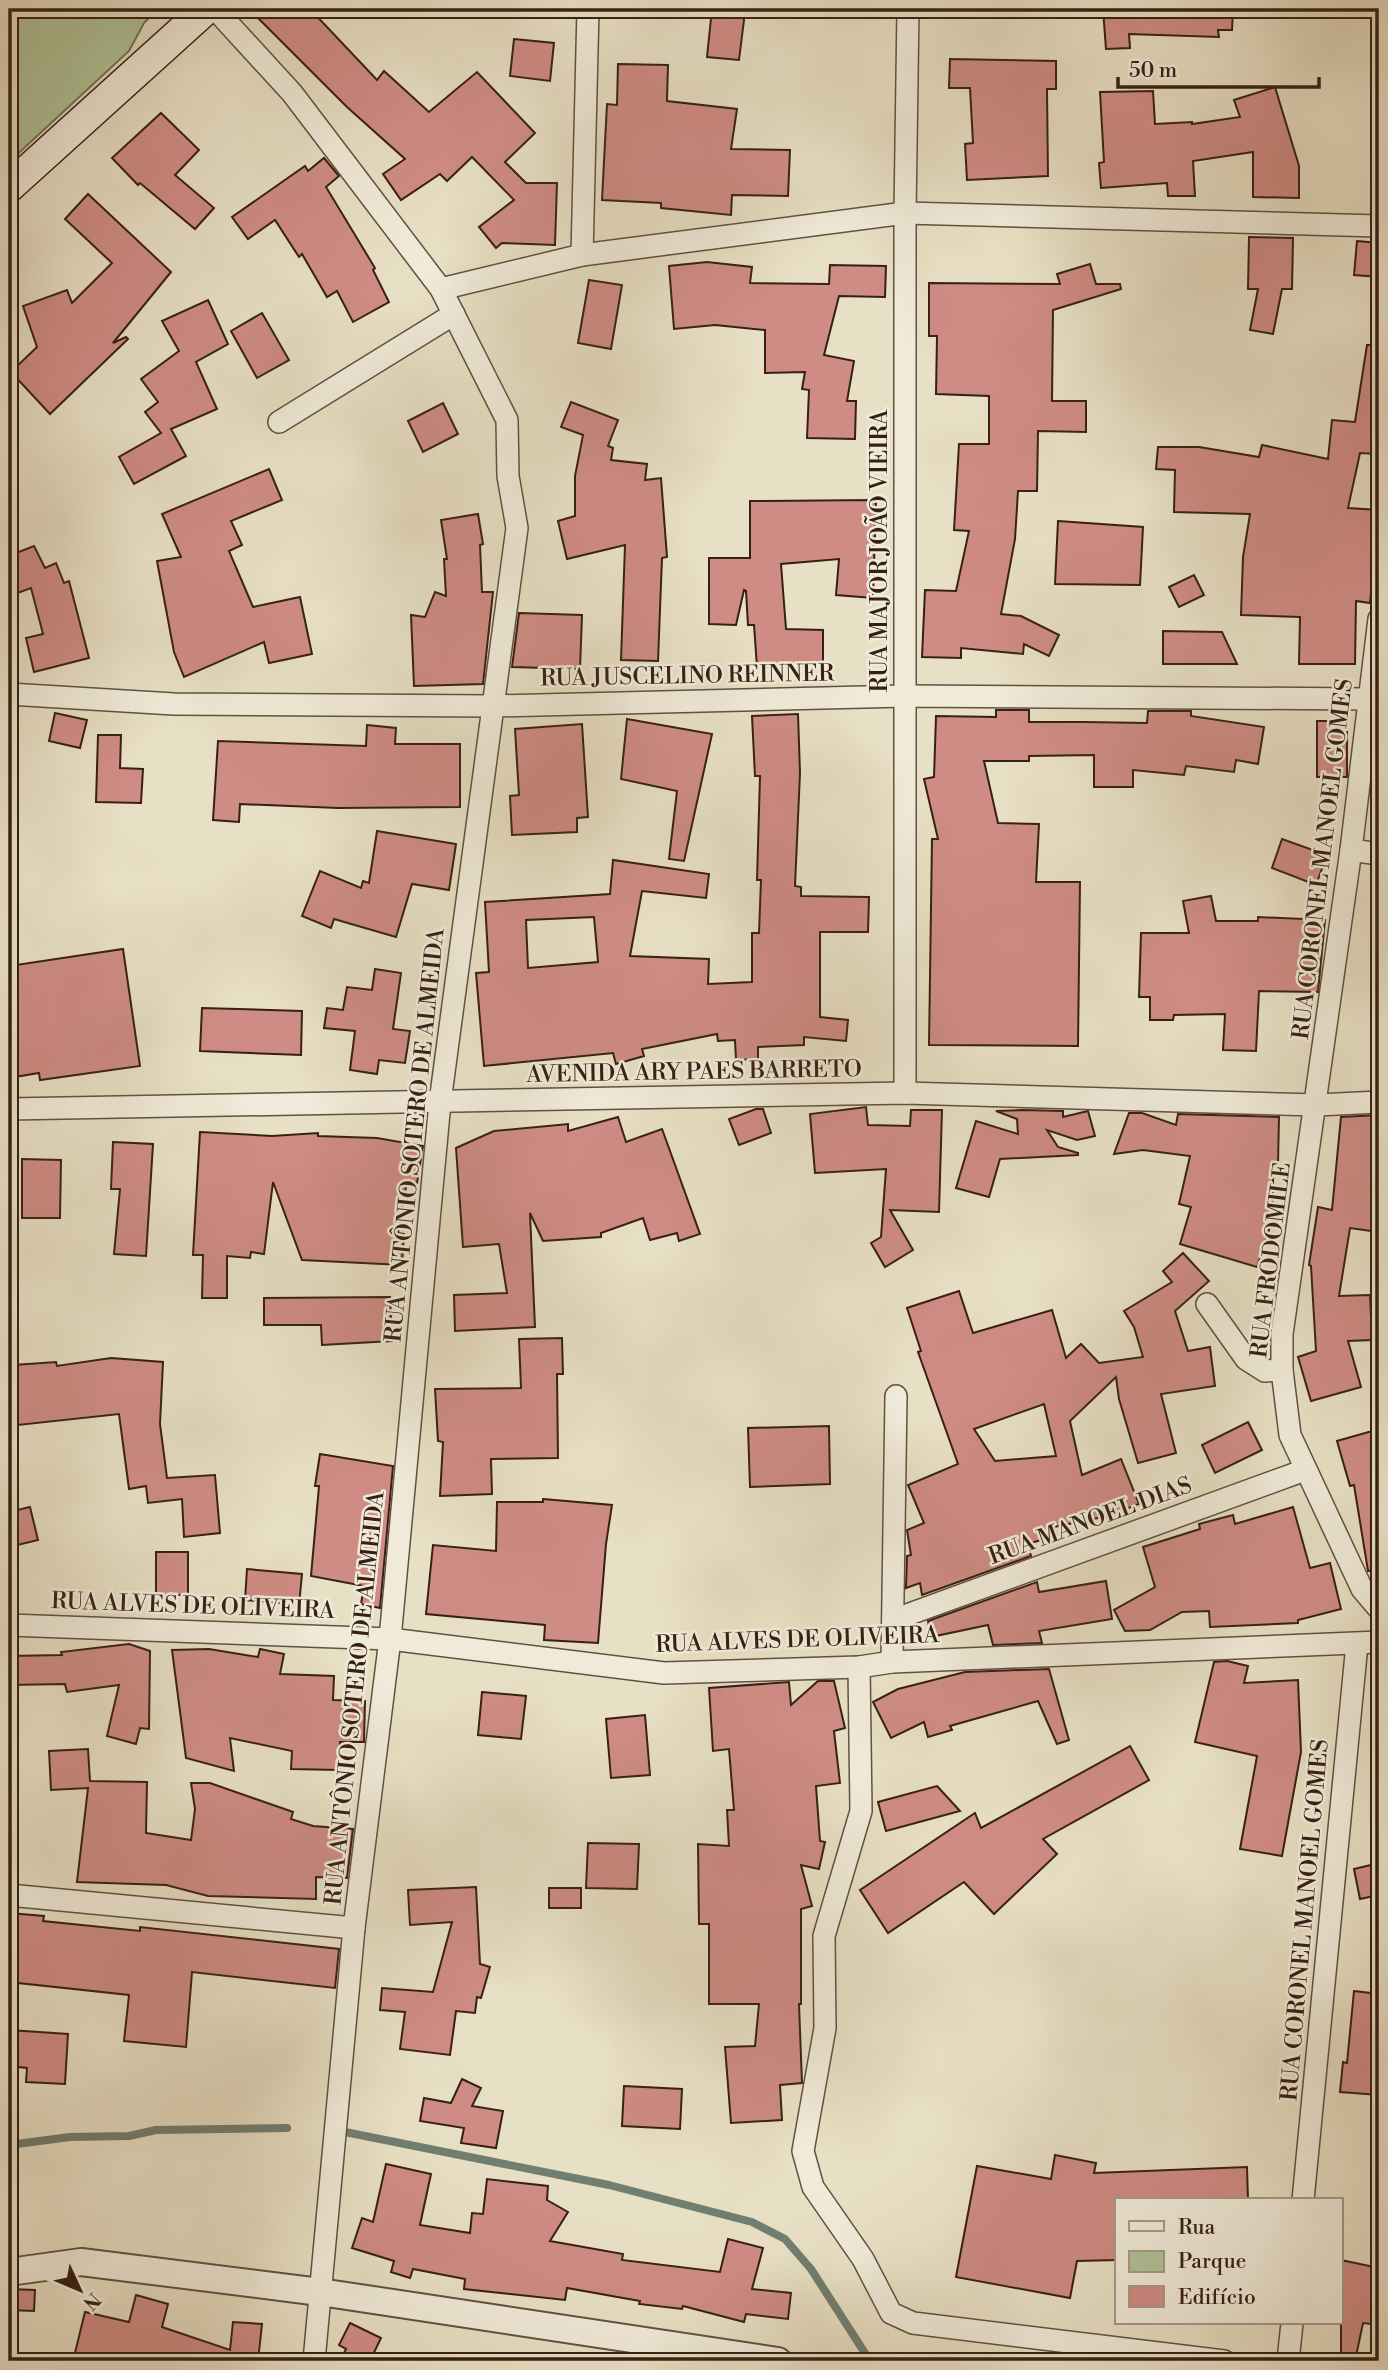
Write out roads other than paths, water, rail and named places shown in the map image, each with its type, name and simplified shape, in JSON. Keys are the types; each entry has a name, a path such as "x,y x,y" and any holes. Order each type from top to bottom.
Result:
{"main road":[{"path":"9,187 206,9"}],"street":[{"name":"RUA ANTÔNIO SOTERO DE ALMEIDA","path":"215,9 292,93 441,289 506,420 508,476 517,528 439,1102 390,1639 354,1928 314,2361"},
{"path":"582,255 588,9"},
{"name":"RUA MAJOR JOÃO VIEIRA","path":"905,1093 905,213 908,9"},
{"path":"441,289 582,255 905,213 1379,226"},
{"path":"279,422 454,314"},
{"name":"RUA CORONEL MANOEL GOMES","path":"1317,1105 1379,619"},
{"name":"RUA JUSCELINO REINNER","path":"9,694 174,704 493,706 905,696 1368,699"},
{"path":"1351,850 1379,854"},
{"name":"AVENIDA ARY PAES BARRETO","path":"9,1109 905,1093 1317,1105 1379,1102"},
{"name":"RUA FRODOMILE","path":"1317,1105 1282,1334 1282,1370 1290,1435 1362,1589 1379,1609"},
{"path":"1207,1304 1246,1359 1265,1371 1282,1370"},
{"path":"892,1662 896,1396"},
{"name":"RUA MANOEL DIAS","path":"892,1620 1305,1470"},
{"name":"RUA ALVES DE OLIVEIRA","path":"9,1625 390,1639 664,1673 859,1668 892,1662 1379,1642"},
{"name":"RUA CORONEL MANOEL GOMES","path":"1303,2198 1357,1644"},
{"path":"859,1668 861,1811 824,1936 825,2028 803,2151 813,2187 863,2259 891,2312 900,2319 913,2323 1224,2361"},
{"path":"9,1895 354,1928"},
{"path":"9,2272 80,2262 320,2292 778,2361"},
{"path":"1288,2361 1292,2324"}],"waterway":[{"path":"9,2145 70,2137 129,2136 156,2130 287,2128"},
{"path":"345,2132 609,2185 752,2222 785,2239 811,2269 870,2361"}]}
